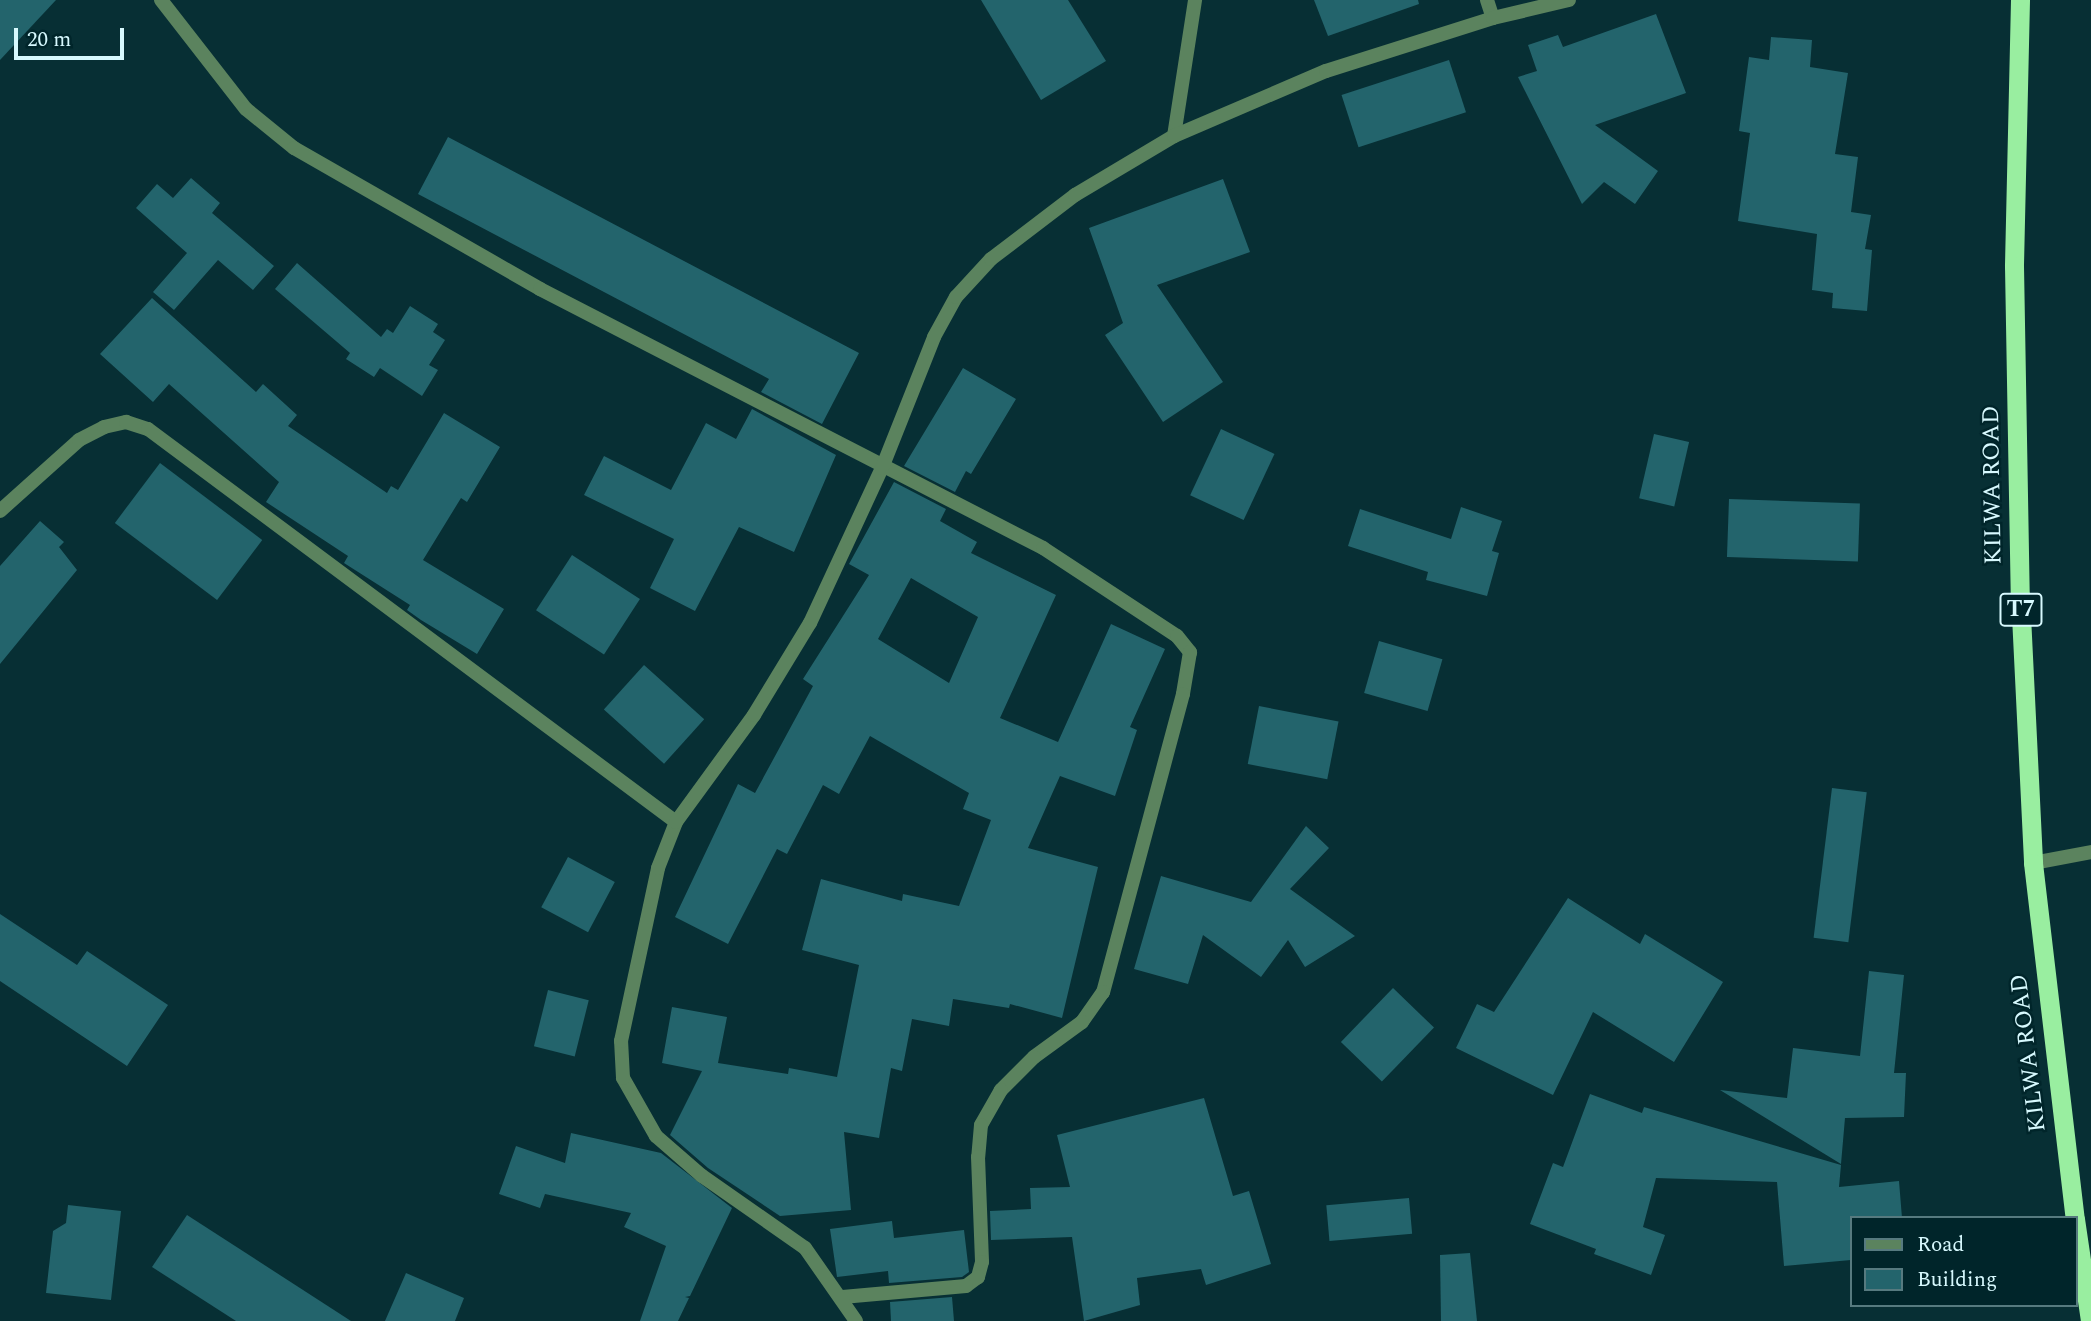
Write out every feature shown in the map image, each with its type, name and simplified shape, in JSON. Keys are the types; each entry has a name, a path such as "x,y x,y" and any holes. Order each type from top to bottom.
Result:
{"highway":[{"name":"KILWA ROAD","path":"2020,0 2014,279 2020,595 2033,863 2075,1216"},
{"name":"KILWA ROAD","path":"2077,1232 2090,1321"}],"street":[{"path":"161,0 246,108 294,148 540,289 882,468 1044,548 1177,636 1190,652 1103,992 1082,1022 1034,1057 1001,1090 981,1125 978,1157 982,1262 978,1277 966,1286 842,1297"},
{"path":"1174,136 1195,0"},
{"path":"1488,0 1493,18"},
{"path":"856,1321 842,1297 805,1248 702,1176 656,1136 623,1078 621,1041 658,868 677,822 754,715 810,623 882,468 934,337 956,297 991,259 1075,195 1174,136 1326,71 1493,18 1569,0"},
{"path":"0,511 79,440 104,427 126,422 148,429 677,822"},
{"path":"2033,863 2091,852"}],"building":[{"path":"0,0 56,0 0,60"},
{"path":"981,0 1068,0 1106,61 1041,100"},
{"path":"1314,0 1418,0 1419,4 1328,36"},
{"path":"1656,14 1686,93 1595,125 1658,171 1635,204 1604,182 1582,204 1518,77 1537,71 1528,45 1558,35 1563,47"},
{"path":"1771,37 1812,40 1810,67 1848,73 1835,154 1858,157 1851,212 1871,215 1865,249 1872,250 1867,311 1832,308 1833,293 1812,290 1817,234 1738,221 1750,133 1739,131 1749,57 1769,60"},
{"path":"1449,60 1466,112 1359,147 1342,95"},
{"path":"448,137 859,353 822,424 761,392 769,379 418,194"},
{"path":"191,178 220,203 212,213 274,266 253,290 218,260 174,310 153,292 187,253 136,208 157,184 173,198"},
{"path":"1223,179 1250,252 1157,285 1223,382 1163,422 1105,335 1123,323 1089,228"},
{"path":"297,263 381,337 387,329 393,333 410,306 438,324 433,332 445,340 429,365 438,370 422,396 380,368 374,377 346,359 350,353 275,289"},
{"path":"152,298 256,392 263,384 297,415 288,426 387,493 391,486 398,490 444,413 500,447 467,502 461,498 423,560 504,609 477,654 407,610 410,605 344,563 348,556 266,502 279,482 169,384 153,402 100,354"},
{"path":"963,368 1016,399 971,474 966,471 955,492 904,466"},
{"path":"752,409 836,455 794,552 739,527 695,611 650,588 674,539 584,495 604,456 671,490 706,423 736,439"},
{"path":"1221,429 1274,454 1244,520 1190,495"},
{"path":"1654,434 1689,442 1674,506 1639,498"},
{"path":"160,463 262,540 217,600 115,523"},
{"path":"894,482 946,509 940,521 977,542 971,553 1056,595 1000,718 1058,742 1111,624 1165,649 1130,727 1137,730 1115,796 1060,776 1028,848 1098,867 1062,1018 1010,1004 1009,1008 953,999 949,1026 912,1019 902,1071 891,1068 879,1138 844,1132 851,1210 780,1216 708,1168 670,1135 702,1071 662,1063 672,1007 727,1017 718,1063 788,1074 789,1068 837,1077 859,965 802,950 821,879 902,901 903,894 959,906 991,820 963,809 969,793 870,736 839,794 823,785 787,854 777,849 728,944 675,917 738,784 755,793 813,686 803,679 869,575 849,564","holes":["911,578 978,617 949,683 878,639"]},
{"path":"1729,499 1860,504 1858,562 1727,557"},
{"path":"1461,507 1502,521 1492,551 1499,553 1487,596 1426,580 1428,572 1348,546 1360,509 1451,539"},
{"path":"40,521 64,542 59,547 77,570 0,664 0,566"},
{"path":"572,555 640,599 604,654 536,610"},
{"path":"1379,641 1442,659 1428,711 1364,693"},
{"path":"644,665 704,719 664,764 604,710"},
{"path":"1259,706 1339,721 1327,779 1248,764"},
{"path":"1832,788 1867,792 1848,942 1814,938"},
{"path":"1306,826 1329,848 1290,889 1355,936 1305,967 1288,940 1261,977 1203,935 1188,984 1134,969 1161,876 1251,902"},
{"path":"568,857 615,882 588,932 541,907"},
{"path":"1568,898 1640,944 1645,934 1723,982 1674,1062 1593,1012 1553,1095 1456,1048 1477,1004 1494,1012"},
{"path":"0,914 77,965 87,951 168,1005 127,1066 0,981"},
{"path":"1869,971 1904,975 1894,1073 1906,1073 1904,1117 1845,1118 1841,1164 1720,1090 1787,1098 1793,1048 1860,1056"},
{"path":"1393,988 1434,1028 1382,1082 1341,1042"},
{"path":"548,990 589,1000 575,1056 534,1046"},
{"path":"1590,1094 1642,1113 1644,1107 1841,1165 1839,1187 1899,1181 1902,1216 1850,1216 1850,1260 1784,1266 1777,1182 1656,1178 1643,1227 1665,1235 1651,1275 1594,1254 1596,1249 1530,1224 1553,1163 1563,1167"},
{"path":"1204,1098 1233,1196 1249,1191 1271,1264 1206,1285 1201,1269 1137,1278 1140,1305 1084,1321 1072,1237 991,1240 990,1211 1031,1209 1030,1188 1070,1187 1057,1135"},
{"path":"571,1133 661,1153 732,1208 690,1296 685,1297 689,1298 678,1321 640,1321 666,1246 624,1227 631,1213 545,1194 540,1208 499,1194 516,1146 565,1163"},
{"path":"1409,1198 1412,1234 1329,1241 1326,1205"},
{"path":"68,1205 121,1211 111,1300 46,1293 53,1231 66,1223"},
{"path":"187,1215 351,1321 236,1321 152,1267"},
{"path":"892,1221 894,1238 964,1230 969,1272 962,1277 889,1283 888,1271 837,1277 830,1229"},
{"path":"1470,1253 1477,1321 1441,1321 1440,1255"},
{"path":"406,1273 464,1298 455,1321 385,1321"},
{"path":"952,1297 954,1321 891,1321 890,1302"}]}
